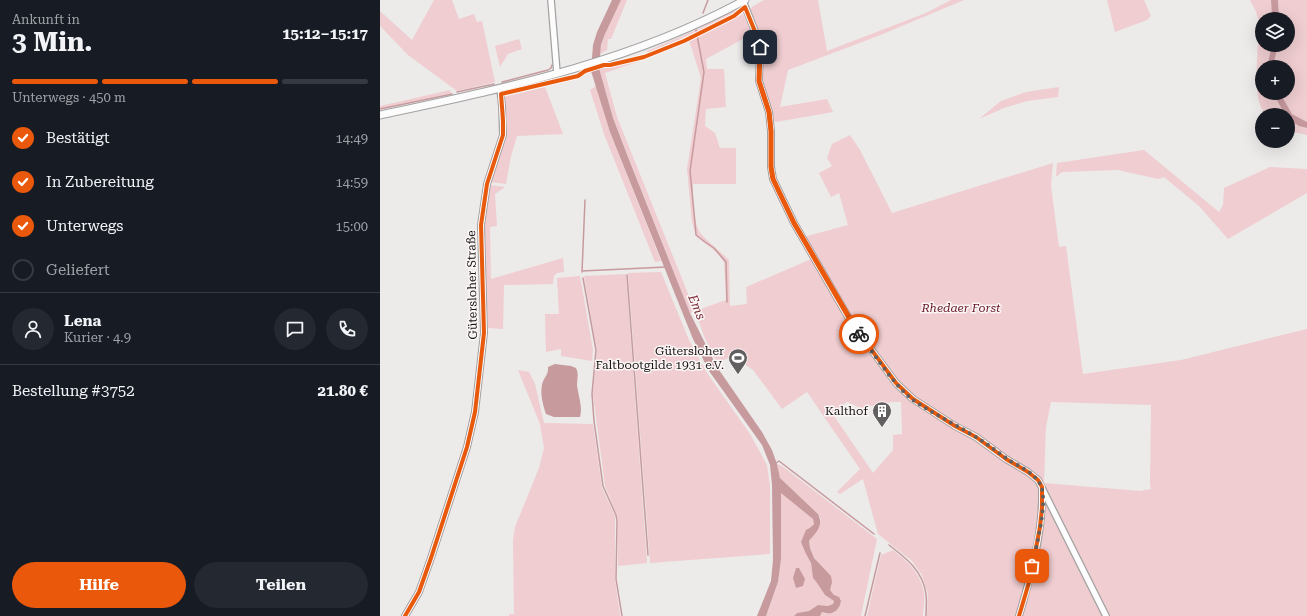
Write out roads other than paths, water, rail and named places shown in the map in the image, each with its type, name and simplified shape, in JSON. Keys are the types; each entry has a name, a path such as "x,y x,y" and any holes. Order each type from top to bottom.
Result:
{"main road":[{"path":"380,115 500,88 604,60 647,45 690,27 744,1"}],"street":[{"path":"551,0 557,73"},
{"path":"744,1 760,47 759,81 769,112 771,131 771,167 773,179 794,223 851,322 896,383 913,399 949,423 976,437 1038,480 1106,616"},
{"name":"Gütersloher Straße","path":"405,616 419,592 432,558 467,447 475,412 484,334 480,225 487,184 498,155 503,135 500,88"},
{"path":"1019,616 1030,579 1040,527 1042,488"}],"waterway":[{"path":"703,13 708,0"},
{"path":"696,30 704,72 690,171 696,235 714,248 726,262 727,302"},
{"path":"502,82 548,70 552,65"},
{"path":"457,92 494,84"},
{"path":"380,109 452,94"},
{"path":"582,272 585,200"},
{"path":"582,271 666,267"},
{"path":"627,275 648,555"},
{"path":"583,278 596,350 592,394 594,421 603,486 616,515 617,521 616,579 622,616"},
{"path":"776,463 779,461 874,534"},
{"path":"889,545 913,566 921,578 926,594 926,616"},
{"path":"865,616 880,553"}],"place":[{"name":"Gütersloher Faltbootgilde 1931 e.V.","path":"738,375"},
{"name":"Kalthof","path":"882,428"}],"water label":[{"name":"Ems","path":"697,307"}],"park label":[{"name":"Rhedaer Forst","path":"961,308"}]}
